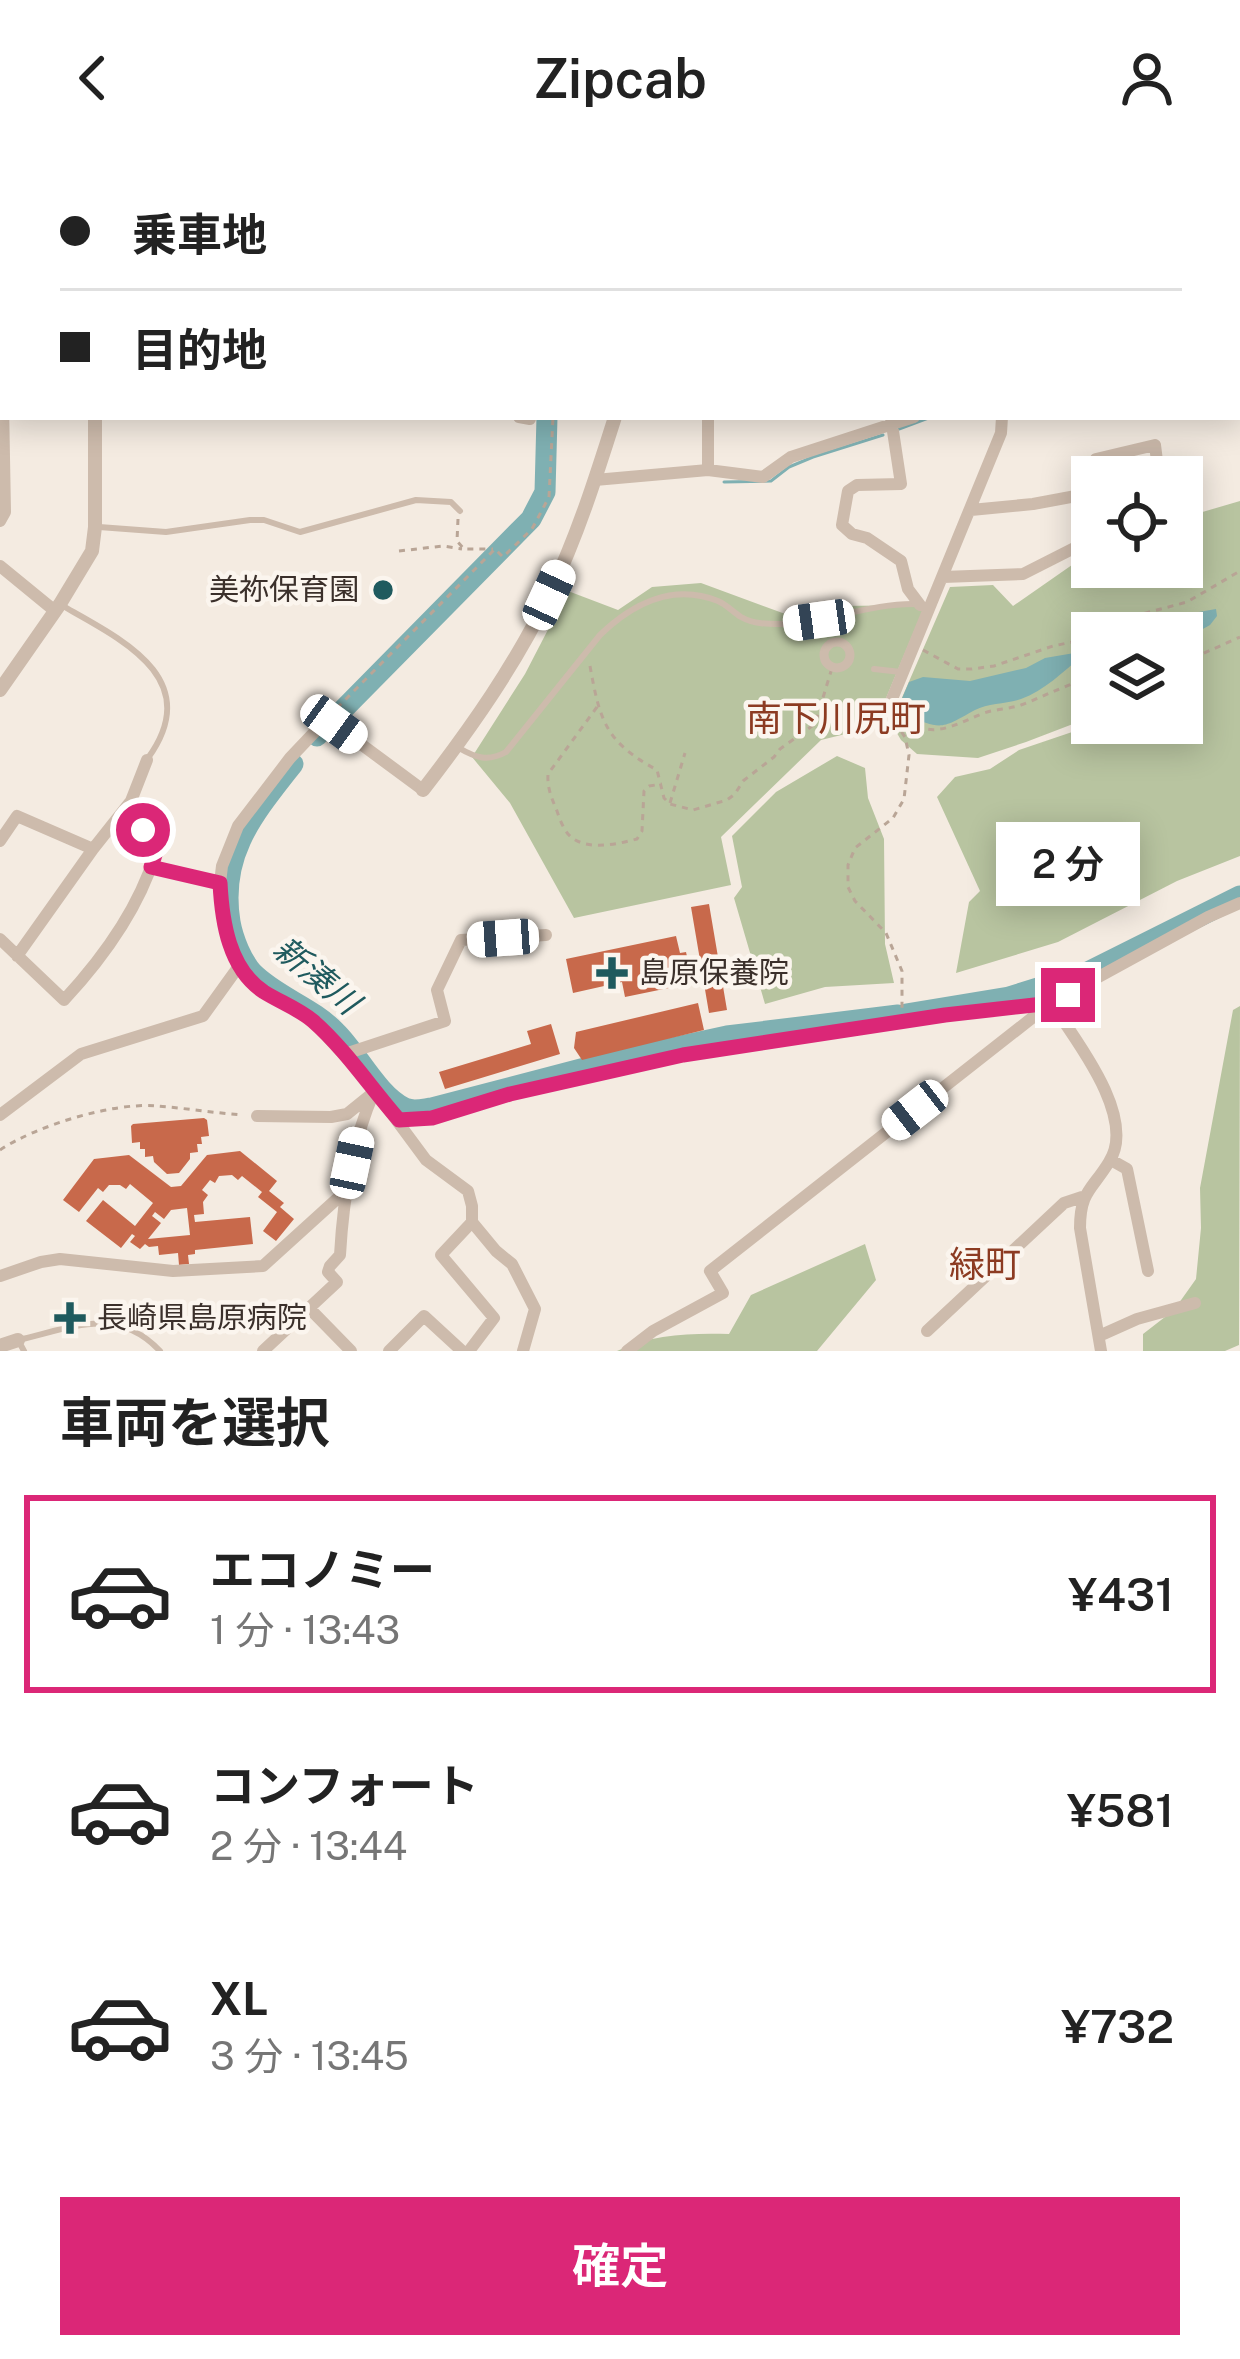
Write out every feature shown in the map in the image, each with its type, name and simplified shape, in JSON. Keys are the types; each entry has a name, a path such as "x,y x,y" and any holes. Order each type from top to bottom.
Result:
{"street":[{"path":"0,520 5,512 3,420"},
{"path":"0,691 89,560 95,527 95,420"},
{"path":"523,1351 535,1309 512,1264 472,1222 468,1191 426,1160 374,1092 350,1051 310,1018 259,989 239,966 225,929 220,883 238,826 290,758 330,721 423,790 501,682 527,636 564,561 614,420"},
{"path":"707,470 708,420"},
{"path":"892,699 916,646 926,605 943,578 1001,433 1001,420"},
{"path":"595,481 707,470 763,477 790,457 891,421 901,484 856,485 848,491 842,525 902,561 908,589 926,605"},
{"path":"1109,456 1155,445 1156,456"},
{"path":"970,509 1071,498"},
{"path":"943,578 1023,574 1071,550"},
{"path":"0,566 58,607"},
{"path":"17,956 131,801 147,760"},
{"path":"0,939 64,1000 121,929 151,867 155,855 131,801"},
{"path":"0,841 17,816 93,849"},
{"path":"627,1351 653,1331 723,1293 710,1271 1052,1003 1240,903"},
{"path":"350,1051 445,1021 437,991 461,940 546,935"},
{"path":"0,1115 81,1054 202,1016 239,966"},
{"path":"399,1120 432,1118 510,1094 683,1055 1052,1003"},
{"path":"926,1331 1064,1203 1082,1197 1111,1160 1115,1122 1103,1084 1052,1003"},
{"path":"256,1116 347,1114 374,1092"},
{"path":"263,1351 337,1282 328,1272 340,1255 360,1123 374,1092"},
{"path":"1111,1160 1127,1169 1148,1271"},
{"path":"0,1276 60,1259 173,1271 263,1266 349,1188"},
{"path":"1082,1197 1080,1228 1100,1343 1137,1319 1195,1303"},
{"path":"389,1351 424,1316 465,1351 494,1318 441,1255 472,1222"},
{"path":"309,1308 351,1351"},
{"path":"0,1346 21,1346"}],"lane":[{"path":"95,527 154,533 264,520 300,532 416,500 451,502 460,511"},
{"path":"457,746 479,758 506,752 616,619 657,597 716,601 744,619 767,624 819,620 887,605 926,605"},
{"path":"58,607 118,638 153,666 169,699 161,740 147,760"},
{"path":"874,669 905,672"},
{"path":"151,867 220,883"},
{"path":"21,1346 112,1322 138,1331 160,1351"}],"path":[{"path":"399,551 443,546 496,549 502,556 532,529 549,496 553,420"},
{"path":"460,511 456,526 464,549"},
{"path":"330,721 496,549"},
{"path":"1150,612 1187,602 1240,571"},
{"path":"1203,654 1240,637"},
{"path":"916,646 958,669 972,669 1071,642"},
{"path":"588,650 607,728 623,750 657,770 670,804 693,810 727,800 780,749 815,724 832,668"},
{"path":"892,699 907,720 937,730 1071,686"},
{"path":"892,699 888,714 905,736 909,755 904,799 893,818 855,848 848,865 848,887 886,933 902,971 903,1022"},
{"path":"598,705 548,774 554,804 570,836 598,845 637,839 642,831 644,791 663,784"},
{"path":"670,804 685,753"},
{"path":"0,1150 86,1114 152,1105 256,1116"}],"green space":[{"path":"1240,501 1240,856 1177,881 1058,942 956,973 969,902 980,891 937,797 955,777 990,769 1019,750 1071,732 1071,744 1203,744 1203,612 1071,612 1071,725 978,758 917,754 891,723 950,587 993,585 1013,606 1071,566 1071,588 1203,588 1203,512"},
{"path":"701,583 788,615 841,606 925,605 874,727 821,740 721,837 731,885 574,918 510,803 472,757 525,674 568,591 618,610 652,587"},
{"path":"837,756 865,768 868,798 884,839 885,944 894,983 825,987 765,1004 734,898 742,887 732,836 776,792"},
{"path":"1240,1006 1239,1345 1225,1351 1143,1351 1143,1334 1174,1310 1196,1279 1200,1188 1233,1010"},
{"path":"865,1244 876,1280 817,1351 617,1351 672,1336 729,1334 751,1295"}],"water":[{"path":"1216,609 1217,616 1203,629 1203,612 1199,612"},
{"path":"1071,654 1071,665 1029,695 980,708 948,724 928,724 906,715 900,703 909,682 923,677 970,681 1026,668 1045,658"}],"building":[{"path":"709,904 727,1010 709,1013 691,907"},
{"path":"676,936 680,953 686,952 693,983 625,997 622,982 573,993 566,959"},
{"path":"698,1003 704,1030 582,1060 574,1048 576,1032"},
{"path":"551,1024 560,1054 445,1089 439,1072 531,1044 527,1031"},
{"path":"204,1118 209,1136 201,1137 198,1152 190,1153 179,1173 167,1174 153,1156 145,1157 140,1142 132,1143 133,1124"},
{"path":"240,1151 277,1181 269,1191 294,1219 276,1241 263,1231 277,1212 242,1176 210,1180 202,1190 208,1195 204,1214 194,1215 195,1222 250,1217 253,1244 195,1250 188,1255 189,1264 179,1265 178,1253 159,1255 158,1246 145,1244 140,1249 130,1242 132,1234 121,1248 86,1221 103,1200 135,1226 153,1203 130,1184 126,1189 109,1185 103,1192 98,1188 79,1212 63,1200 94,1159 129,1155 171,1187 181,1186 207,1155","holes":["187,1208 190,1235 148,1239 161,1223 152,1216 155,1212 164,1219 171,1210"]}],"waterway":[{"name":"新湊川","path":"317,736 531,519 545,492 547,420"},
{"path":"899,429 923,420"},
{"path":"724,482 771,481 813,457 883,435"},
{"name":"新湊川","path":"293,764 253,818 235,856 228,898 233,935 253,973 327,1023 386,1094 405,1108 432,1108 727,1036 898,1015"},
{"name":"新湊川","path":"906,1014 1009,997 1086,973 1240,896"}],"place":[{"name":"美祢保育園","path":"383,590"},
{"name":"島原保養院","path":"612,973"},
{"name":"長崎県島原病院","path":"70,1318"}],"district":[{"name":"南下川尻町","path":"836,718"},
{"name":"緑町","path":"985,1264"}],"route":[{"path":"143,830 155,855 151,867 220,883 225,929 239,966 259,989 310,1018 399,1120 432,1118 510,1094 683,1055 1052,1003 1068,995"}]}
